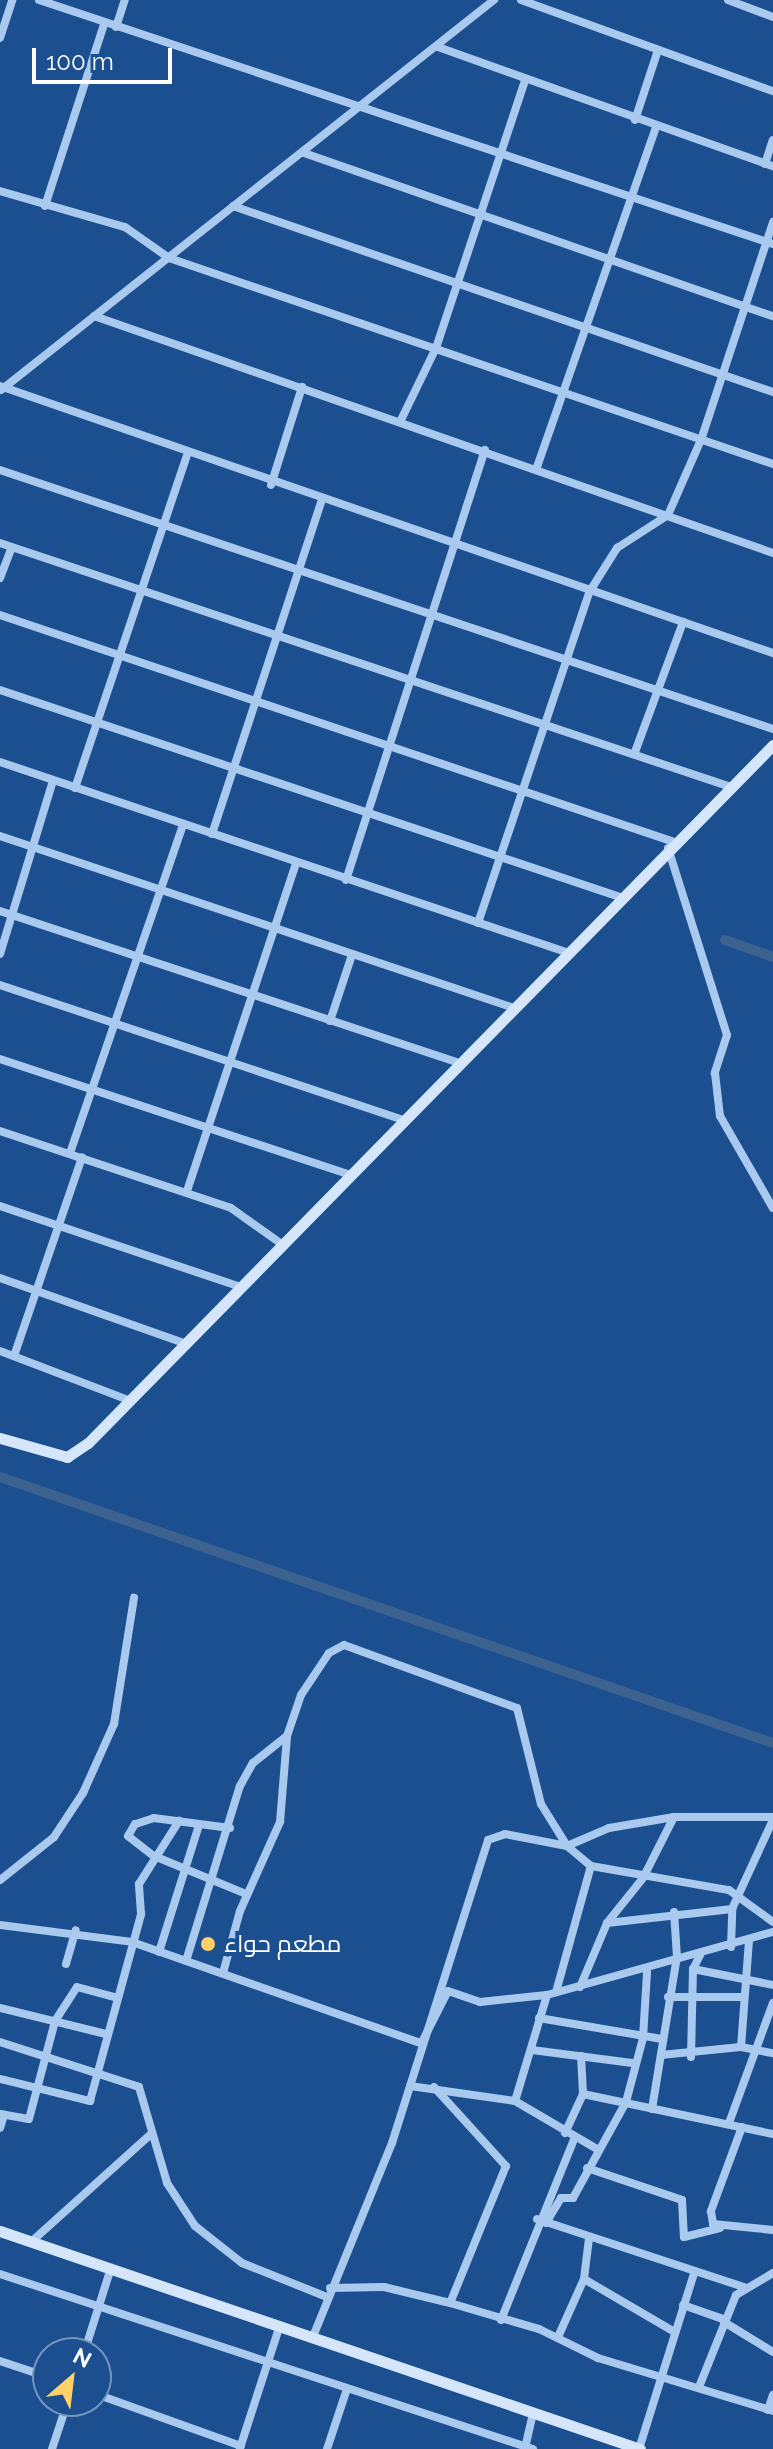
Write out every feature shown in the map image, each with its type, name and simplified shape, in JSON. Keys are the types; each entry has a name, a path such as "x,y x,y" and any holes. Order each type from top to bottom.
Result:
{"street":[{"path":"0,38 12,0"},
{"path":"39,0 104,24 364,103 770,243"},
{"path":"116,27 125,0"},
{"path":"1,388 304,153 494,0"},
{"path":"521,0 773,91"},
{"path":"728,0 773,17"},
{"path":"45,206 104,24"},
{"path":"438,47 525,81 769,165 773,140"},
{"path":"635,120 658,50"},
{"path":"400,422 436,348 525,81"},
{"path":"537,467 656,127"},
{"path":"304,153 773,316"},
{"path":"0,191 125,227 169,258 773,464"},
{"path":"233,206 773,392"},
{"path":"478,923 564,657 590,591 617,548 668,515 701,440 770,243 773,222"},
{"path":"94,316 537,467 773,553"},
{"path":"271,485 302,387"},
{"path":"1,388 453,548 773,653"},
{"path":"346,880 435,614 485,450"},
{"path":"75,788 187,456"},
{"path":"0,470 773,729"},
{"path":"212,834 252,702 321,502"},
{"path":"0,543 141,588 276,638 635,752 731,787"},
{"path":"0,578 12,547"},
{"path":"0,615 520,790 671,845"},
{"path":"635,752 683,622"},
{"path":"0,690 98,720 232,769 620,897"},
{"path":"0,1438 67,1457 128,1400 456,1062 773,745"},
{"path":"0,762 566,952"},
{"path":"0,954 53,781"},
{"path":"70,1153 183,824"},
{"path":"0,836 511,1007"},
{"path":"671,845 727,1035 715,1073 720,1116 773,1208"},
{"path":"187,1191 296,863"},
{"path":"0,911 456,1062"},
{"path":"330,1021 352,955"},
{"path":"0,985 401,1119"},
{"path":"0,1059 208,1125 348,1174"},
{"path":"0,1131 231,1208 280,1243"},
{"path":"14,1356 82,1157"},
{"path":"0,1206 238,1286"},
{"path":"0,1278 37,1288 184,1343"},
{"path":"0,1351 128,1400"},
{"path":"0,1880 66,1825 83,1793 114,1724 134,1598"},
{"path":"223,1973 246,1894 280,1822 287,1736 310,1679 338,1647 425,1668 517,1708 533,1785 567,1846 591,1866 739,1894 773,1922"},
{"path":"186,1961 214,1883 248,1771 287,1736"},
{"path":"580,1987 607,1923 643,1878 674,1817"},
{"path":"312,2339 410,2086 421,2043 488,1840 505,1834 567,1846 609,1828 674,1817 773,1818 732,1909 731,1947"},
{"path":"230,1828 147,1818 128,1831 154,1856 246,1894"},
{"path":"0,2079 87,2103 142,1908 139,1884 179,1821"},
{"path":"159,1952 199,1825"},
{"path":"515,2101 539,2018 552,1994 591,1866"},
{"path":"607,1923 674,1912 732,1909"},
{"path":"652,2109 677,1957 674,1912"},
{"path":"0,1925 76,1930 132,1942 421,2043"},
{"path":"66,1964 76,1930"},
{"path":"421,2043 434,2030 448,1991 480,2002 552,1994 647,1972 677,1957 731,1947 773,1932"},
{"path":"741,2047 749,1940"},
{"path":"691,2057 696,1997 693,1969 700,1955"},
{"path":"693,1969 773,1985"},
{"path":"541,2221 561,2198 573,2198 597,2149 626,2102 632,2063 643,2038 647,1972"},
{"path":"0,2128 2,2114 29,2119 55,2021 77,1987 115,1997"},
{"path":"668,1997 743,1997"},
{"path":"729,2123 753,2048 773,2003"},
{"path":"0,2008 106,2034"},
{"path":"539,2018 662,2039"},
{"path":"0,2042 98,2071 139,2087 150,2135 167,2183 195,2226 242,2263 329,2293 384,2287 450,2303 558,2337 657,2378 699,2387 770,2411 773,2395"},
{"path":"661,2055 691,2057 741,2047 773,2053"},
{"path":"532,2050 632,2063"},
{"path":"565,2133 583,2094 581,2056"},
{"path":"410,2086 434,2087 515,2101 574,2139 597,2149"},
{"path":"434,2087 506,2166 450,2303"},
{"path":"583,2094 773,2134"},
{"path":"720,2228 711,2211 742,2127"},
{"path":"31,2242 150,2135"},
{"path":"501,2320 574,2139"},
{"path":"587,2168 682,2200 684,2237 720,2228 773,2230"},
{"path":"541,2221 589,2240 747,2288"},
{"path":"0,2231 640,2449 657,2378 694,2273"},
{"path":"558,2337 584,2279 589,2240"},
{"path":"89,2337 110,2271"},
{"path":"699,2387 724,2321 747,2288 773,2271"},
{"path":"0,2274 268,2362 346,2392 528,2448 533,2413"},
{"path":"584,2279 673,2331"},
{"path":"683,2305 724,2321 773,2352"},
{"path":"112,2400 241,2447 279,2328"},
{"path":"0,2361 32,2372"},
{"path":"327,2449 346,2392"},
{"path":"52,2449 63,2417"}],"waterway":[{"path":"725,940 773,957"},
{"path":"0,1477 773,1743"}],"place":[{"name":"مطعم حواء","path":"208,1944"}]}
